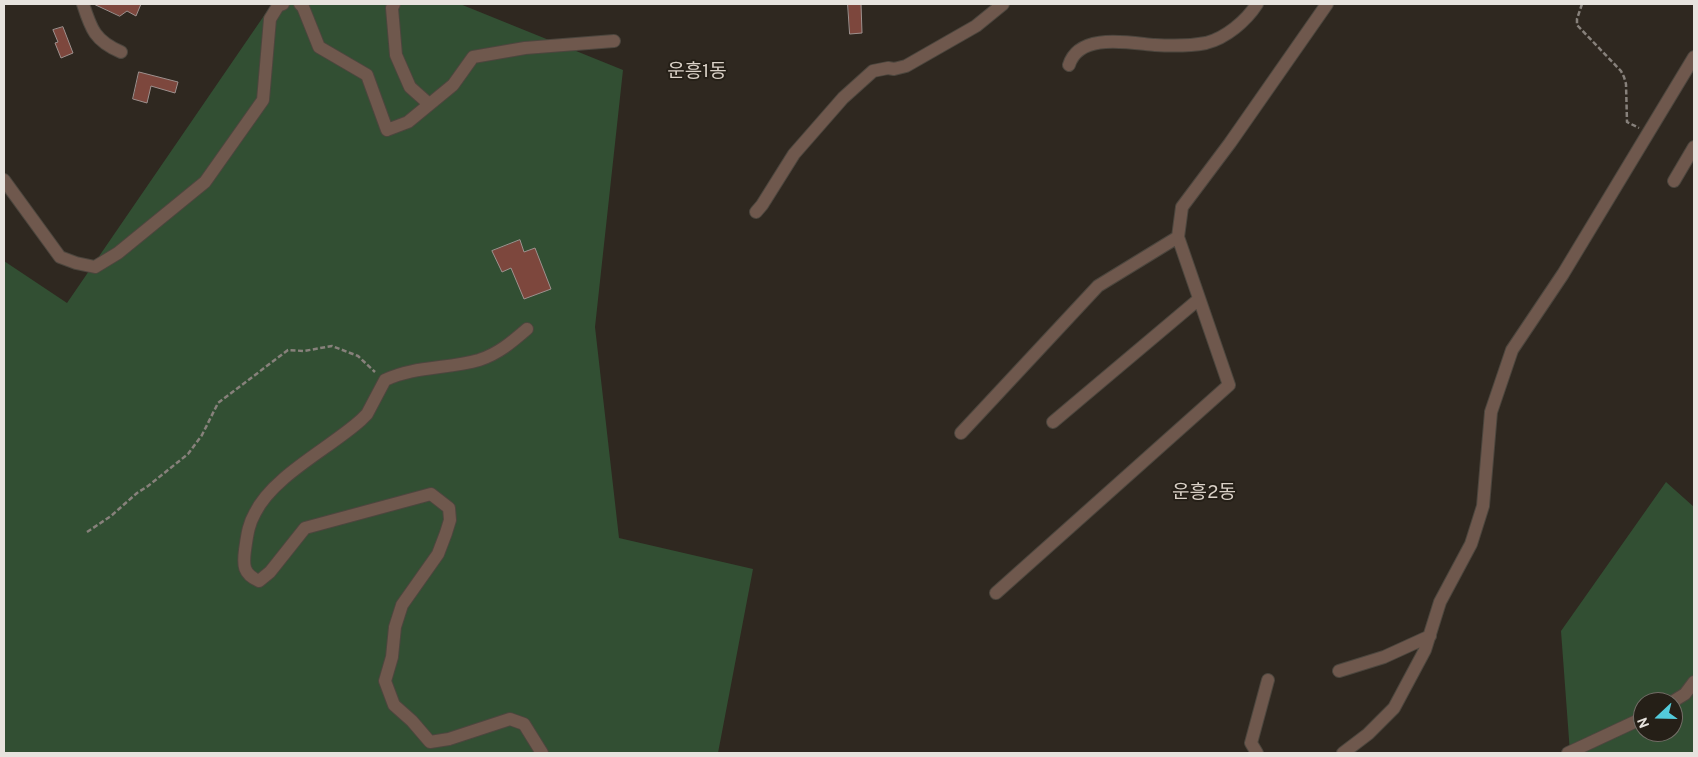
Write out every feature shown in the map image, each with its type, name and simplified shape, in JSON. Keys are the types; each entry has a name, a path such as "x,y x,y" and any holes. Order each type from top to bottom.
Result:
{"street":[{"path":"82,4 96,36 121,52"},
{"path":"4,180 60,257 96,267 118,253 205,182 263,100 270,19 278,6 283,4"},
{"path":"300,4 303,7 319,47 367,75 387,130 408,122 453,85 473,57 526,48 614,41"},
{"path":"394,4 392,8 396,56 410,87 429,104"},
{"path":"756,212 794,154 843,98 873,71 888,68 894,70 906,66 976,26 1003,4"},
{"path":"1068,64 1071,57 1077,51 1084,46 1094,44 1129,42 1170,45 1206,43 1228,33 1248,16 1257,4"},
{"path":"996,593 1229,385 1178,237 1182,207 1230,143 1328,4"},
{"path":"1343,753 1368,734 1394,708 1425,650 1440,602 1472,544 1483,506 1491,412 1512,350 1563,274 1694,57"},
{"path":"1674,181 1694,147"},
{"path":"961,433 1098,286 1178,237"},
{"path":"1053,422 1199,299"},
{"path":"527,329 502,349 478,360 406,372 384,380 362,420 284,479 256,510 250,522 244,560 245,570 250,577 259,581 270,572 305,528 431,494 449,508 450,520 438,554 402,605 395,627 392,657 385,681 394,705 412,721 430,742 449,739 510,719 524,724 542,753"},
{"path":"1338,671 1384,657 1430,636"},
{"path":"1258,753 1251,743 1268,680"},
{"path":"1683,695 1694,682"},
{"path":"1568,753 1633,723"}],"path":[{"path":"1582,4 1577,25 1621,71 1624,77 1626,84 1627,122 1649,132"},
{"path":"87,532 111,516 137,493 188,454 196,446 218,403 288,350 304,351 332,346 358,356 384,380"}],"green space":[{"path":"272,4 460,4 623,70 595,327 619,538 753,569 718,753 4,753 4,261 67,303"},
{"path":"1666,482 1694,507 1694,753 1570,753 1561,631"}],"building":[{"path":"94,4 141,4 136,16 127,11 120,16"},
{"path":"848,4 861,4 862,33 850,34"},
{"path":"63,27 73,53 61,58 55,43 58,42 53,30"},
{"path":"139,72 178,82 175,93 151,86 147,103 133,99"},
{"path":"520,240 524,252 535,248 551,289 524,299 511,268 502,272 492,251"}],"district":[{"name":"운흥1동","path":"697,73"},
{"name":"운흥2동","path":"1204,494"}]}
